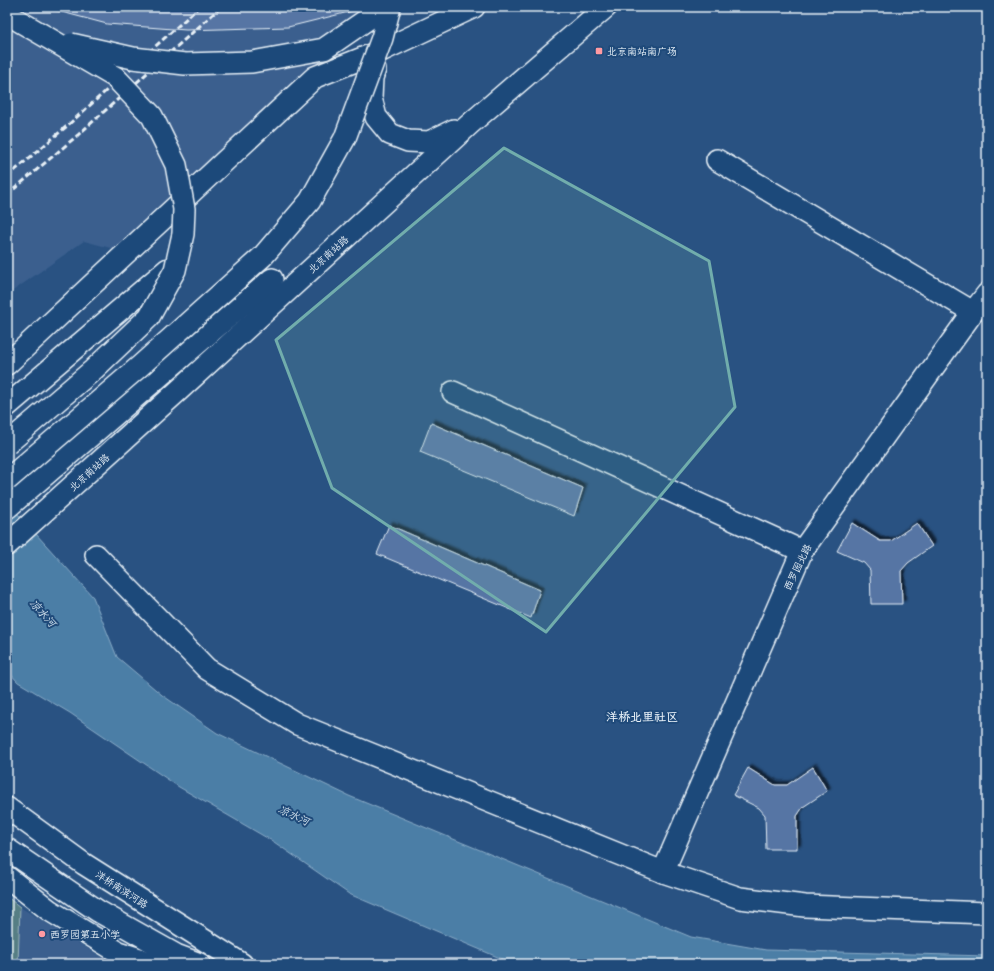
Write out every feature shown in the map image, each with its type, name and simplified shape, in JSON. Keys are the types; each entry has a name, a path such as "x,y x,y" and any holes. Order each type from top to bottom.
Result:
{"street":[{"path":"49,39 133,58 185,64 252,62 324,49 375,14 380,7"},
{"path":"7,480 140,366 263,256 310,201 345,138 382,38 390,7"},
{"path":"7,364 315,77 383,50 474,7"},
{"name":"北京南站路","path":"7,545 54,504 471,123 606,7"},
{"path":"7,14 115,77 152,116 176,165 184,209 183,234 176,270 150,317 93,370 7,444"},
{"path":"383,50 372,78 371,98 376,117 390,134 408,141 429,142 471,123"},
{"path":"717,160 973,312"},
{"path":"7,406 168,269"},
{"path":"7,508 272,279"},
{"name":"西罗园北路","path":"663,872 802,551 987,294"},
{"path":"453,392 802,551"},
{"path":"96,555 207,669 297,724 663,872 740,898 805,906 987,913"},
{"name":"洋桥南滨河路","path":"7,808 84,864 242,964"},
{"path":"7,849 98,911 176,955 200,964"},
{"path":"7,877 49,910 118,952 155,964"}],"highlighted area":[{"path":"504,148 709,261 735,407 546,632 332,488 276,340"}],"shaded area":[{"path":"7,7 387,7 118,250 84,241 7,295"},
{"name":"西罗园第五小学","path":"20,907 108,961 117,964 18,964"}],"green space":[{"path":"7,897 20,907 18,964 7,964"}],"water":[{"name":"凉水河","path":"7,502 93,597 117,657 162,695 217,733 349,796 691,937 766,950 987,956 987,964 514,964 349,894 274,842 179,787 70,713 18,682 7,670"}],"building":[{"path":"43,7 369,7 288,27 186,30 107,24"},
{"path":"431,423 583,488 574,516 420,452"},
{"path":"852,523 880,541 891,541 917,523 932,546 908,563 901,571 902,604 871,604 870,570 864,563 837,551"},
{"path":"389,525 540,590 531,618 377,554"},
{"path":"813,767 827,791 803,807 797,816 797,849 766,849 765,815 759,808 733,795 748,768 775,785 787,785"}],"railway":[{"path":"7,177 67,126 199,7"},
{"path":"7,195 78,135 221,7"}],"place":[{"name":"北京南站南广场","path":"599,51"},
{"name":"西罗园第五小学","path":"42,934"}],"district":[{"name":"洋桥北里社区","path":"642,717"}]}
